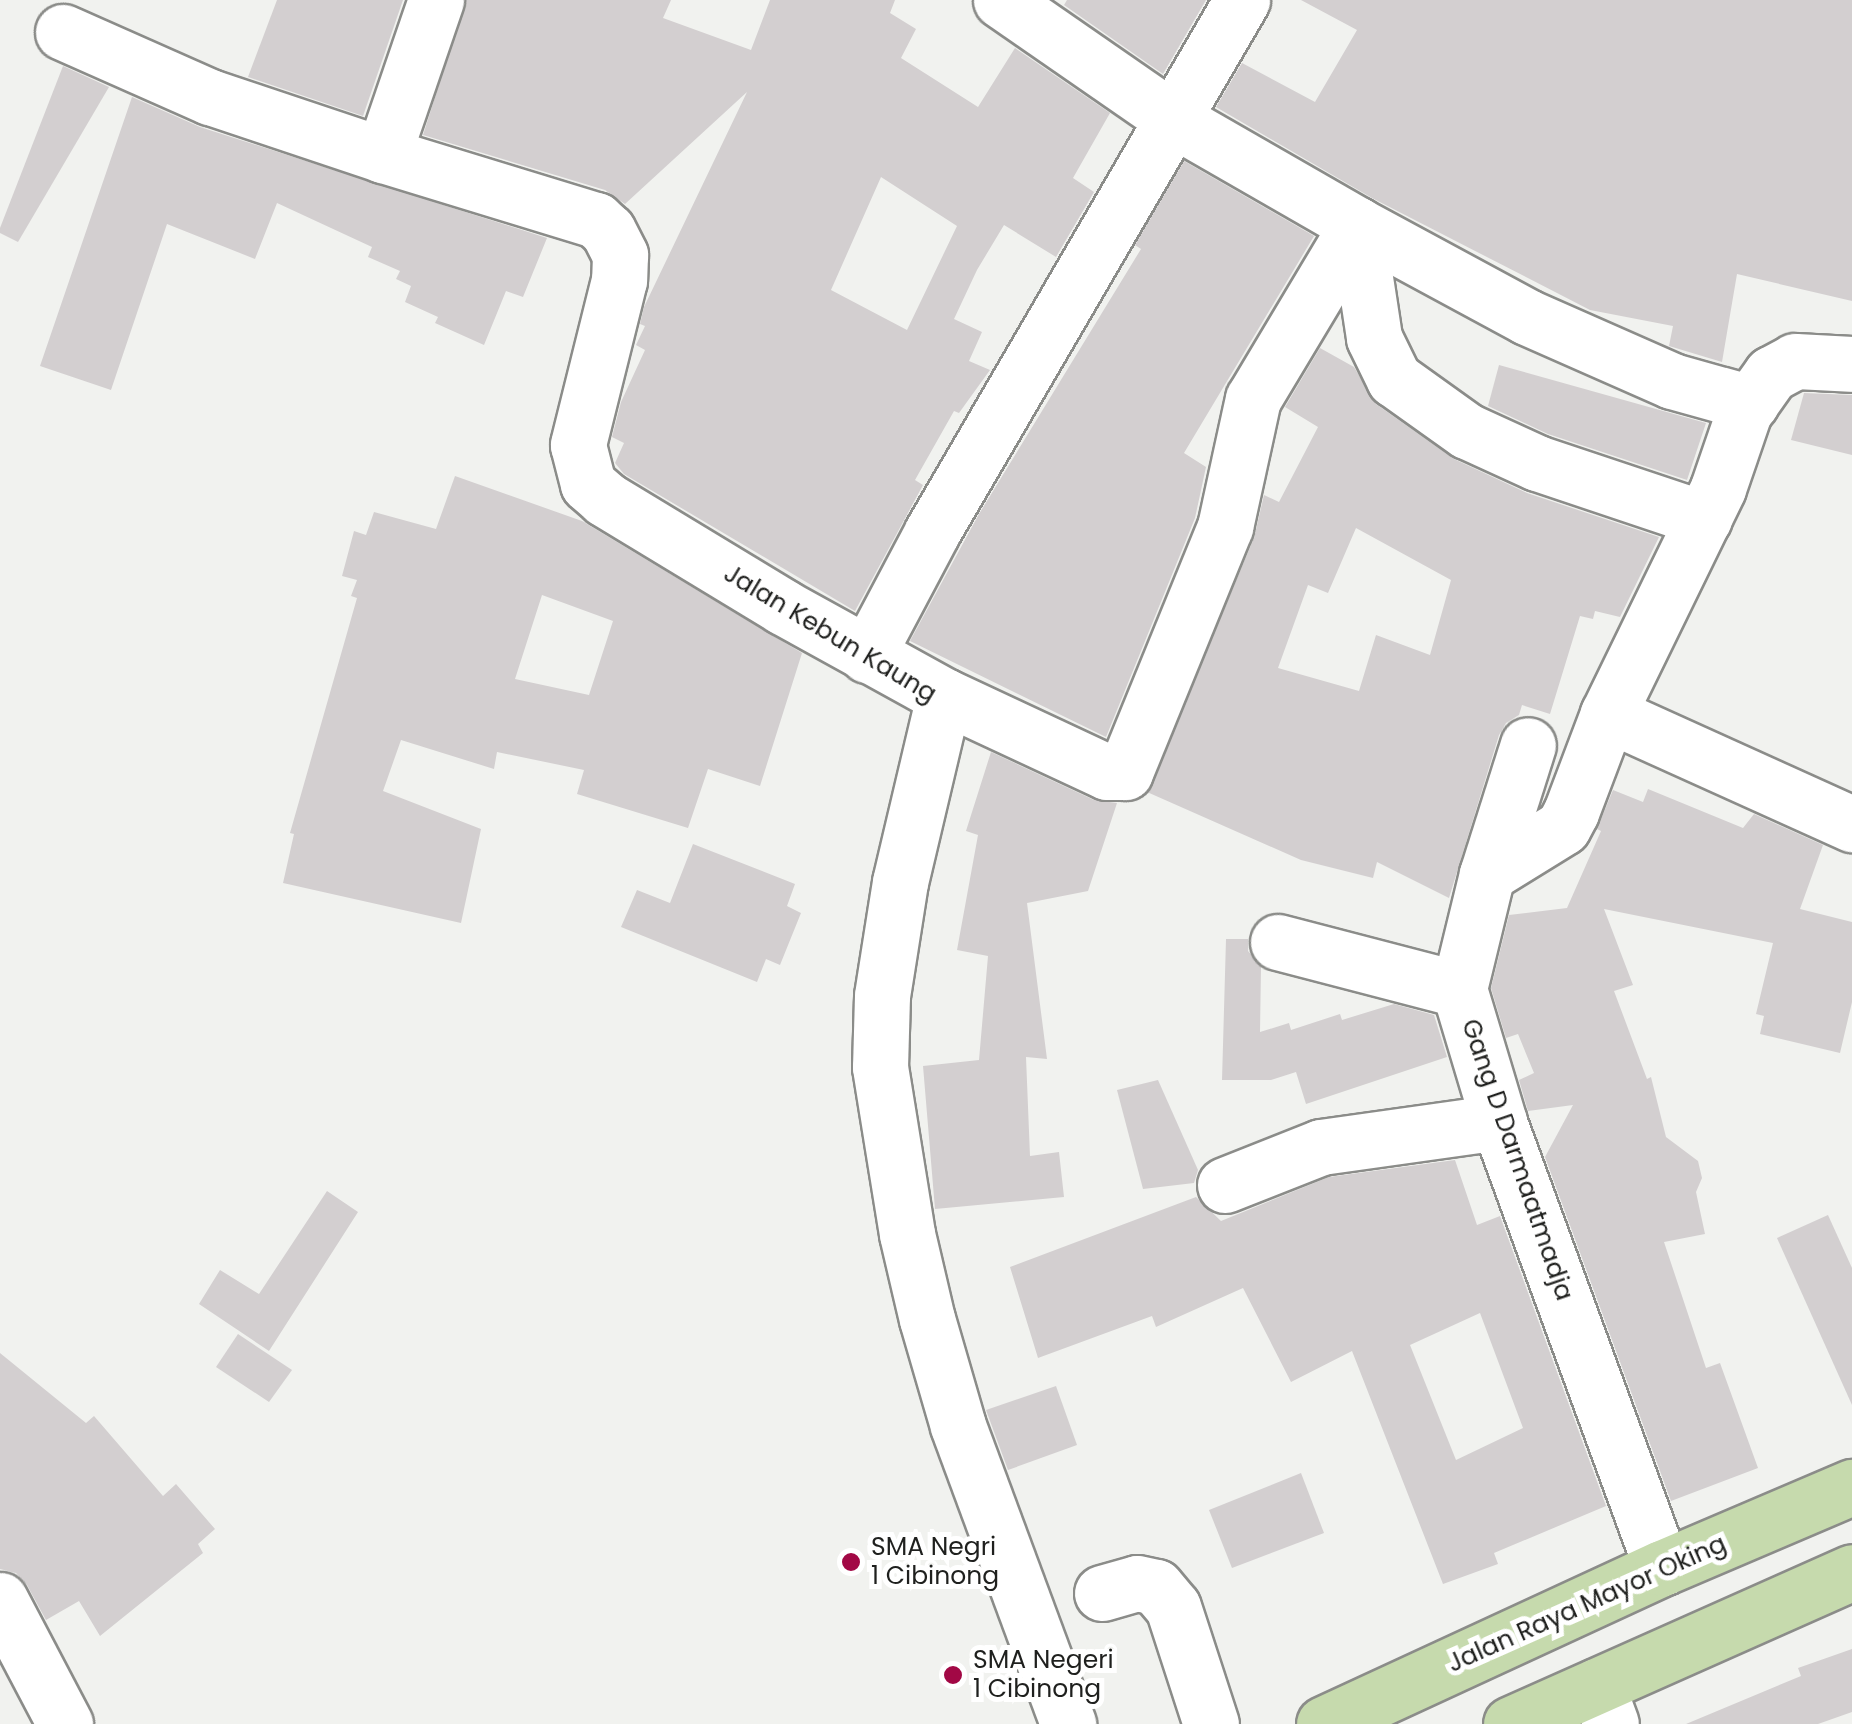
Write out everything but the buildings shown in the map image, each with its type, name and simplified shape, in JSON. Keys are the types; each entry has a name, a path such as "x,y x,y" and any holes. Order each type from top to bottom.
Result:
{"main road":[{"name":"Jalan Raya Mayor Oking","path":"1324,1724 1662,1568 1852,1487"},
{"path":"1511,1724 1604,1705 1852,1572"}],"street":[{"path":"63,32 210,97 383,154 436,0"},
{"path":"1001,0 1173,119 1527,317 1672,381 1751,403"},
{"path":"866,655 932,532 1242,0"},
{"name":"Jalan Kebun Kaung","path":"383,154 596,220 608,231 620,255 619,280 578,445 588,484 605,499 866,655 944,696 900,882 882,996 880,1068 904,1216 927,1319 958,1426 1068,1724"},
{"path":"1358,225 1374,338 1394,378 1467,431 1537,462 1704,519"},
{"path":"944,696 1107,772 1125,772 1224,527 1253,399 1358,225"},
{"path":"1487,874 1562,827 1608,714 1704,519 1751,403 1770,374 1795,361 1852,364"},
{"path":"1608,714 1852,824"},
{"name":"Gang D Darmaatmadja","path":"1528,744 1487,874 1459,989 1500,1122 1662,1568"},
{"path":"1278,942 1459,989"},
{"path":"1225,1185 1321,1147 1500,1122"},
{"path":"1102,1593 1137,1584 1156,1586 1173,1607 1211,1724"},
{"path":"0,1600 64,1724"}],"place":[{"name":"SMA Negri 1 Cibinong","path":"851,1562"},
{"name":"SMA Negeri 1 Cibinong","path":"953,1675"}]}
